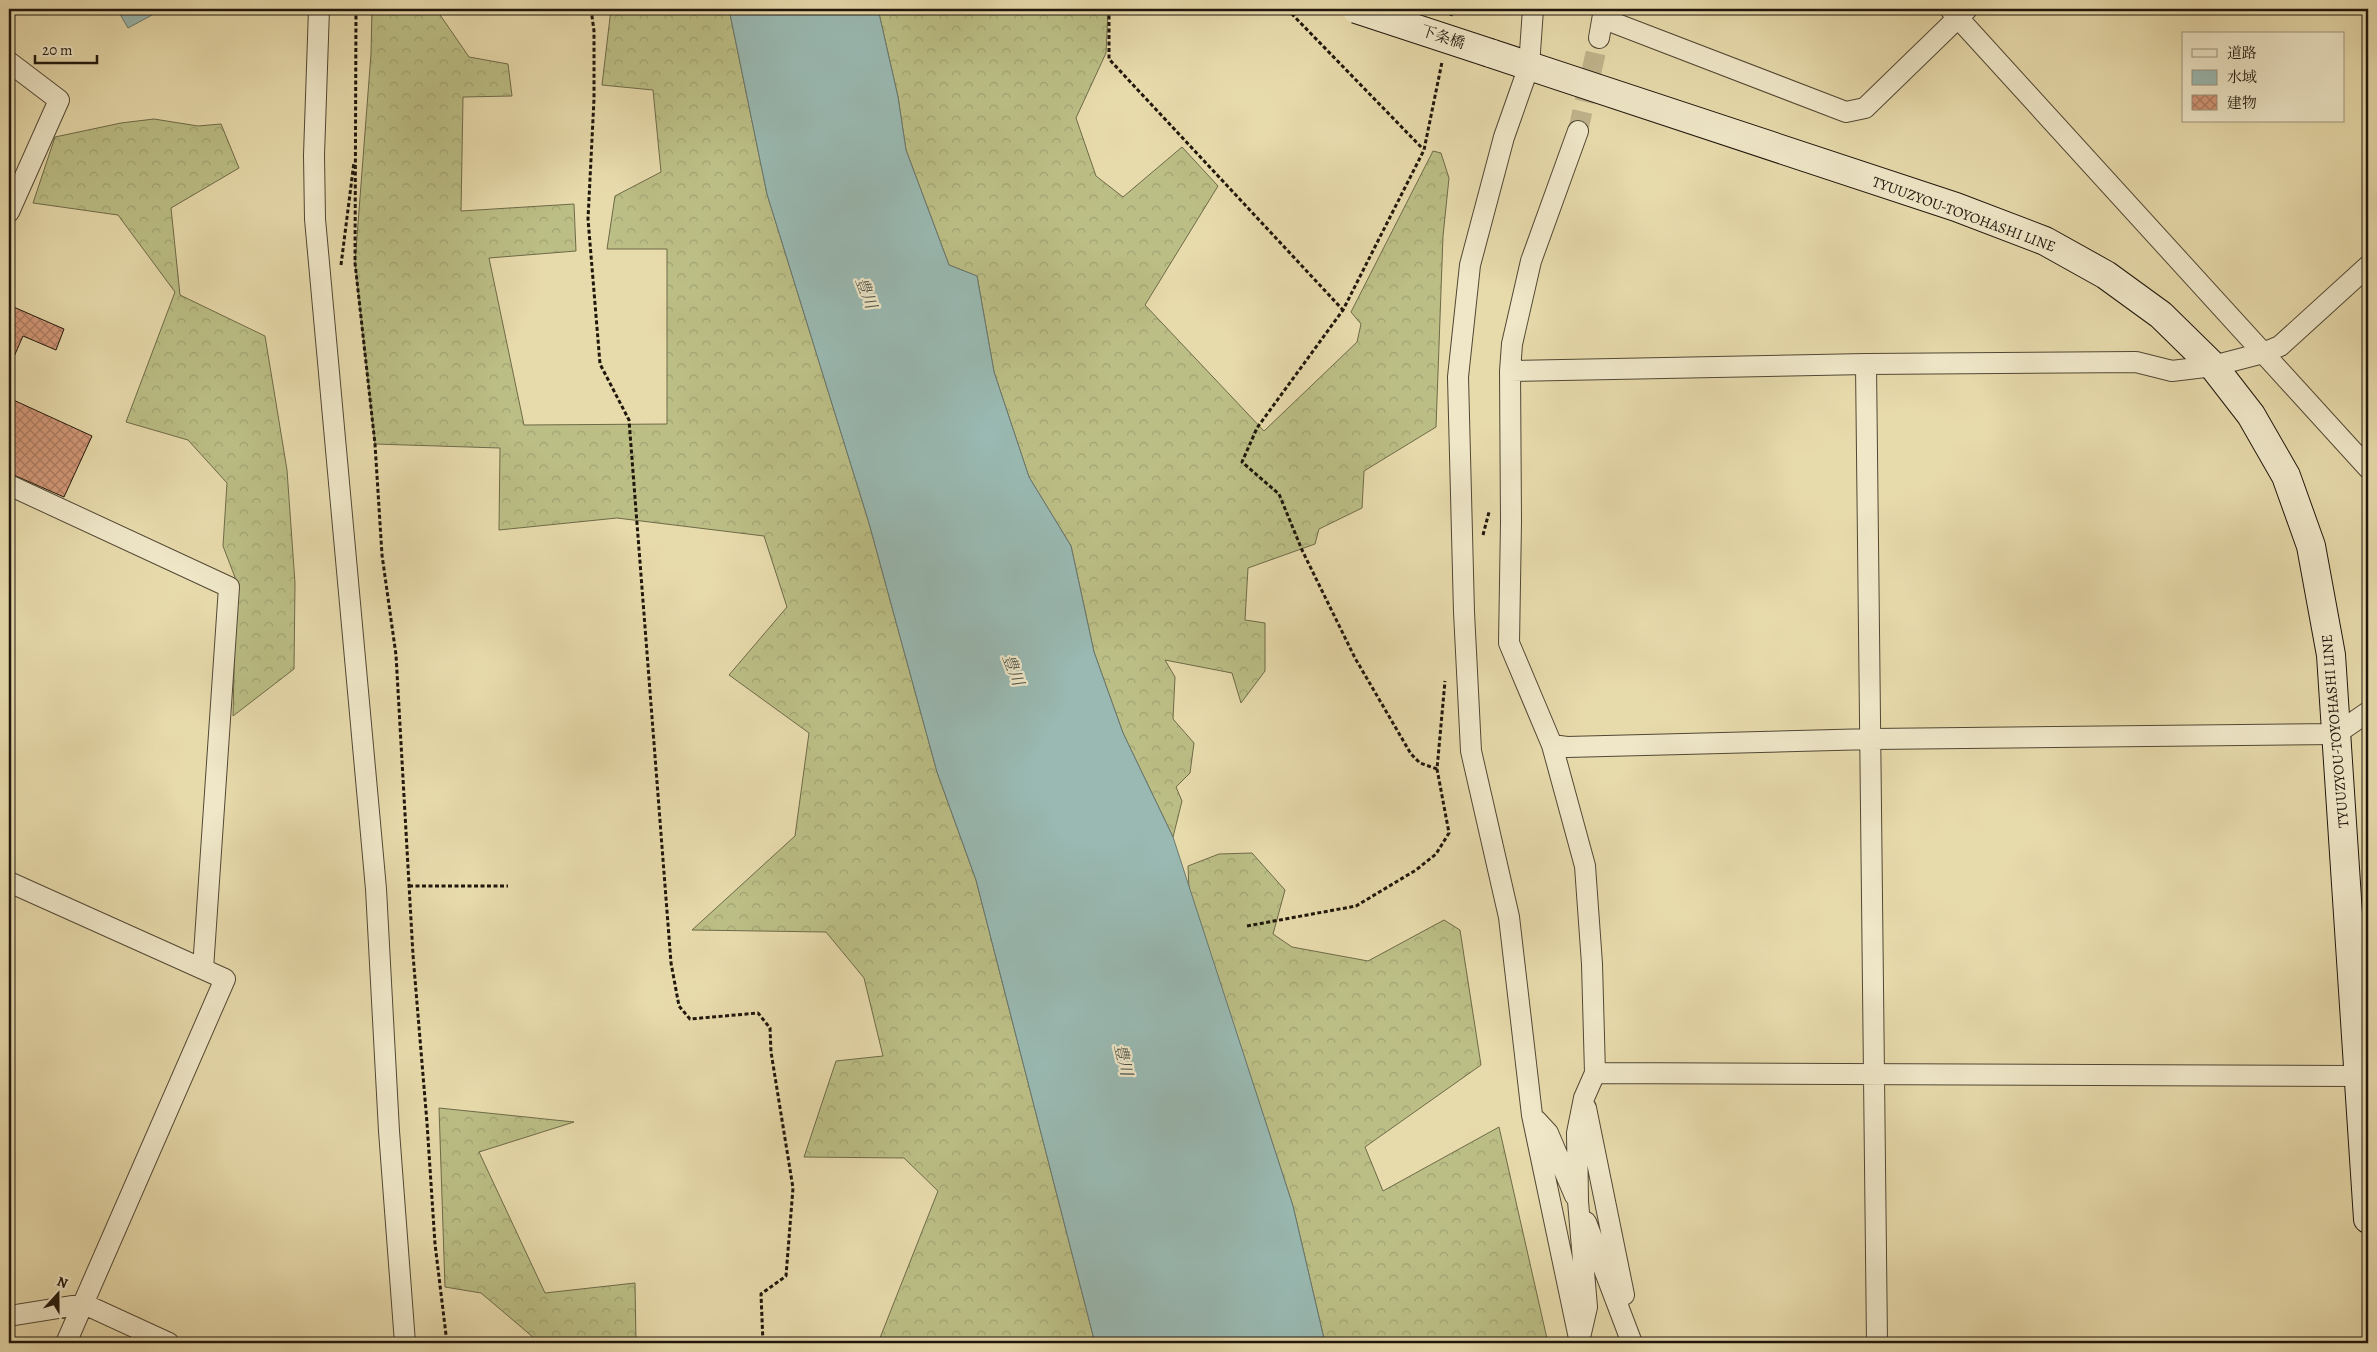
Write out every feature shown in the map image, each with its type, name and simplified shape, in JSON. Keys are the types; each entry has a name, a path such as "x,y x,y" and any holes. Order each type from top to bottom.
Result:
{"main road":[{"name":"下条橋","path":"1356,9 1529,66"},
{"name":"TYUUZYOU-TOYOHASHI LINE","path":"1529,66 1956,207 2045,241 2106,275 2161,315 2213,366 2251,415 2286,476 2311,546 2331,655 2362,1086 2368,1219"}],"street":[{"path":"320,9 314,155 315,219 376,889 388,1121 404,1343"},
{"path":"1533,9 1529,66 1504,137 1470,265 1458,377 1464,612 1471,751 1509,917 1532,1114 1579,1343"},
{"path":"1602,22 1846,112 1864,108 1958,12 2368,468"},
{"path":"9,62 59,100 9,212"},
{"path":"1578,131 1531,261 1512,344 1510,371 1511,522 1508,643 1552,745 1585,866 1592,964 1595,1073 1584,1098 1577,1133 1578,1201 1587,1307 1579,1343"},
{"path":"1510,371 1866,364 2136,362 2172,371 2213,366 2263,353 2280,346 2368,266"},
{"path":"1866,364 1872,739 1877,1343"},
{"path":"9,485 228,587 203,969"},
{"path":"1552,745 1567,747 1872,739 2336,734 2368,712"},
{"path":"9,882 225,979 66,1343"},
{"path":"1595,1073 1875,1074 2362,1086"},
{"path":"1584,1098 1633,1343"},
{"path":"1532,1114 1548,1132 1578,1201 1633,1343"},
{"path":"9,1316 84,1304 169,1343"}],"path":[{"path":"356,9 355,263 375,444 382,555 396,655 409,886 435,1244 447,1343"},
{"path":"591,9 594,31 594,99 588,219 598,345 600,364 629,420 671,963 679,1006 690,1020 758,1012 770,1028 793,1188 786,1276 761,1294 763,1343"},
{"path":"1109,9 1109,59 1343,310"},
{"path":"1287,9 1424,150"},
{"path":"1450,18 1452,9"},
{"path":"1437,769 1420,763 1411,754 1354,658 1302,550 1279,494 1242,462 1257,428 1343,310 1424,150 1443,57"},
{"path":"340,275 356,147"},
{"path":"1247,926 1356,906 1416,870 1436,854 1449,833 1437,769 1446,671"},
{"path":"409,886 508,886"}],"green space":[{"path":"372,9 436,9 469,57 508,64 512,96 463,97 461,211 574,204 576,251 489,258 524,425 667,424 667,249 607,249 615,196 661,172 653,90 602,85 611,9 729,9 767,194 869,523 937,772 976,880 1095,1343 878,1343 938,1191 904,1158 804,1157 836,1061 883,1056 864,978 826,932 692,930 795,836 809,733 729,675 787,607 764,536 617,518 499,530 500,448 375,444 355,263 371,54"},
{"path":"878,9 1101,9 1108,11 1106,53 1076,118 1096,176 1123,197 1182,147 1218,186 1145,305 1264,431 1357,342 1361,324 1351,312 1433,151 1441,153 1449,178 1443,236 1436,427 1364,471 1362,508 1319,529 1315,544 1248,568 1245,620 1265,623 1265,671 1241,703 1232,673 1165,660 1175,677 1173,719 1194,743 1190,773 1176,787 1182,801 1173,837 1123,733 1094,652 1071,546 1029,477 994,372 977,276 949,265 906,150 898,97"},
{"path":"154,119 198,126 221,124 239,168 171,208 180,295 265,336 287,470 295,583 294,669 233,716 236,580 223,546 227,483 188,440 126,422 175,292 118,215 33,203 55,137 121,123"},
{"path":"1252,853 1285,890 1273,934 1292,947 1368,961 1444,920 1460,930 1481,1065 1365,1147 1383,1191 1499,1127 1548,1343 1325,1343 1293,1206 1189,889 1188,866 1219,854"},
{"path":"439,1108 574,1122 479,1152 545,1293 635,1283 636,1343 540,1343 481,1293 445,1287"}],"water":[{"path":"117,9 163,9 128,28"},
{"name":"豊川","path":"729,9 878,9 898,97 906,150 949,265 977,276 994,372 1029,477 1071,546 1094,652 1123,733 1173,837 1293,1206 1325,1343 1095,1343 976,880 937,772 869,523 767,194"}],"building":[{"path":"9,305 64,329 56,350 23,336 9,368"},
{"path":"9,398 92,436 64,497 9,473"}],"tunnel":[{"path":"1578,131 1599,38"}]}
